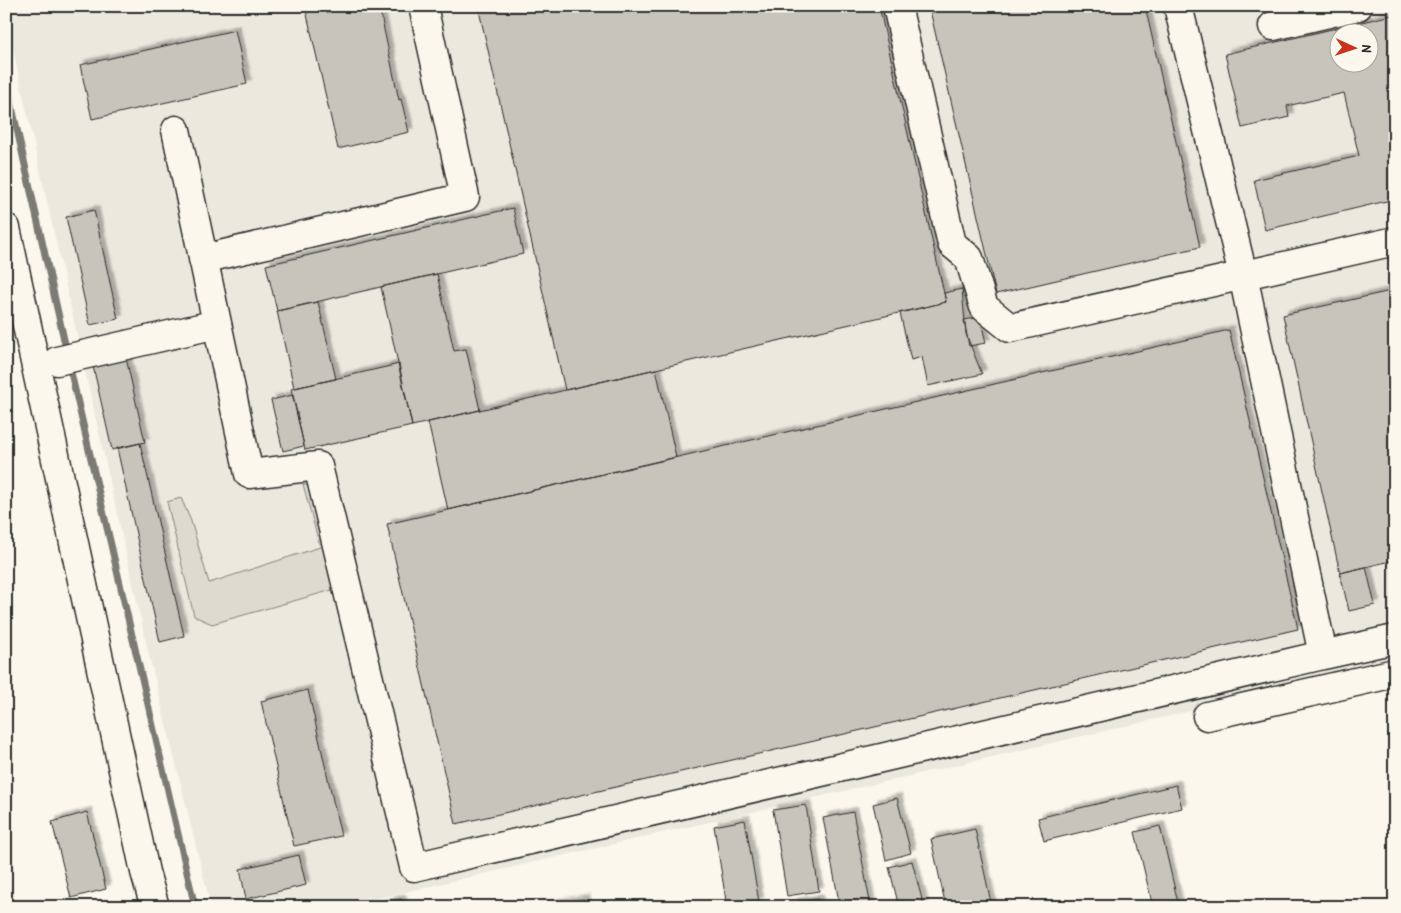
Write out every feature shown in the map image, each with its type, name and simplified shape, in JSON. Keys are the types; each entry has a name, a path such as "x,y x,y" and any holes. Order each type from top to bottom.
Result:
{"street":[{"path":"204,259 465,197 423,6"},
{"path":"896,6 952,244 969,258 984,307 1010,328 1395,241"},
{"path":"1178,6 1243,275 1323,655"},
{"path":"1273,26 1358,6"},
{"path":"176,130 249,474 318,466 414,867 1395,639"},
{"path":"6,228 138,843 156,907"},
{"path":"69,358 217,324"},
{"path":"1207,716 1395,673"}],"shaded area":[{"path":"6,6 1395,6 1395,664 340,907 211,907 148,651 6,19"},
{"path":"303,484 317,489 343,587 212,624 194,616 167,502 181,498 191,521 209,583 320,547"}],"building":[{"path":"305,6 379,6 399,100 401,99 409,132 338,149"},
{"path":"478,6 879,6 946,302 565,390"},
{"path":"929,6 1145,6 1200,247 996,294"},
{"path":"1392,15 1395,26 1395,199 1265,230 1254,180 1359,156 1344,93 1287,106 1289,117 1242,128 1225,54 1328,30 1328,72 1378,72 1378,22 1362,22"},
{"path":"235,30 247,84 92,119 80,65"},
{"path":"513,208 523,254 277,311 266,265"},
{"path":"94,210 118,319 90,325 66,217"},
{"path":"437,274 454,351 466,349 480,410 412,426 381,287"},
{"path":"962,289 966,334 982,374 928,386 922,357 911,360 900,313 946,302 944,293"},
{"path":"1395,290 1395,560 1340,573 1283,315"},
{"path":"318,302 336,379 294,388 277,311"},
{"path":"980,317 986,343 969,346 964,320"},
{"path":"1229,330 1298,629 456,824 387,524"},
{"path":"126,358 145,442 112,450 93,366"},
{"path":"399,364 412,426 305,450 291,389"},
{"path":"656,369 676,457 448,510 428,422"},
{"path":"293,395 304,446 283,451 271,400"},
{"path":"140,443 184,636 160,642 117,448"},
{"path":"1366,567 1375,605 1349,611 1340,573"},
{"path":"308,690 341,836 294,846 261,701"},
{"path":"1176,785 1182,808 1044,841 1038,818"},
{"path":"897,798 911,853 886,860 873,804"},
{"path":"806,805 819,891 787,896 773,810"},
{"path":"87,812 106,889 71,898 52,822"},
{"path":"853,812 871,907 840,907 823,818"},
{"path":"745,820 759,902 727,907 714,826"},
{"path":"1160,826 1179,907 1153,907 1135,832"},
{"path":"975,829 992,907 946,907 931,839"},
{"path":"299,855 306,885 246,899 240,869"},
{"path":"912,861 924,907 899,907 889,867"},
{"path":"401,899 403,907 371,907"},
{"path":"584,899 586,907 534,907"},
{"path":"818,899 820,907 794,907 793,903"}],"waterway":[{"path":"6,80 67,353"},
{"path":"69,364 195,907"}]}
